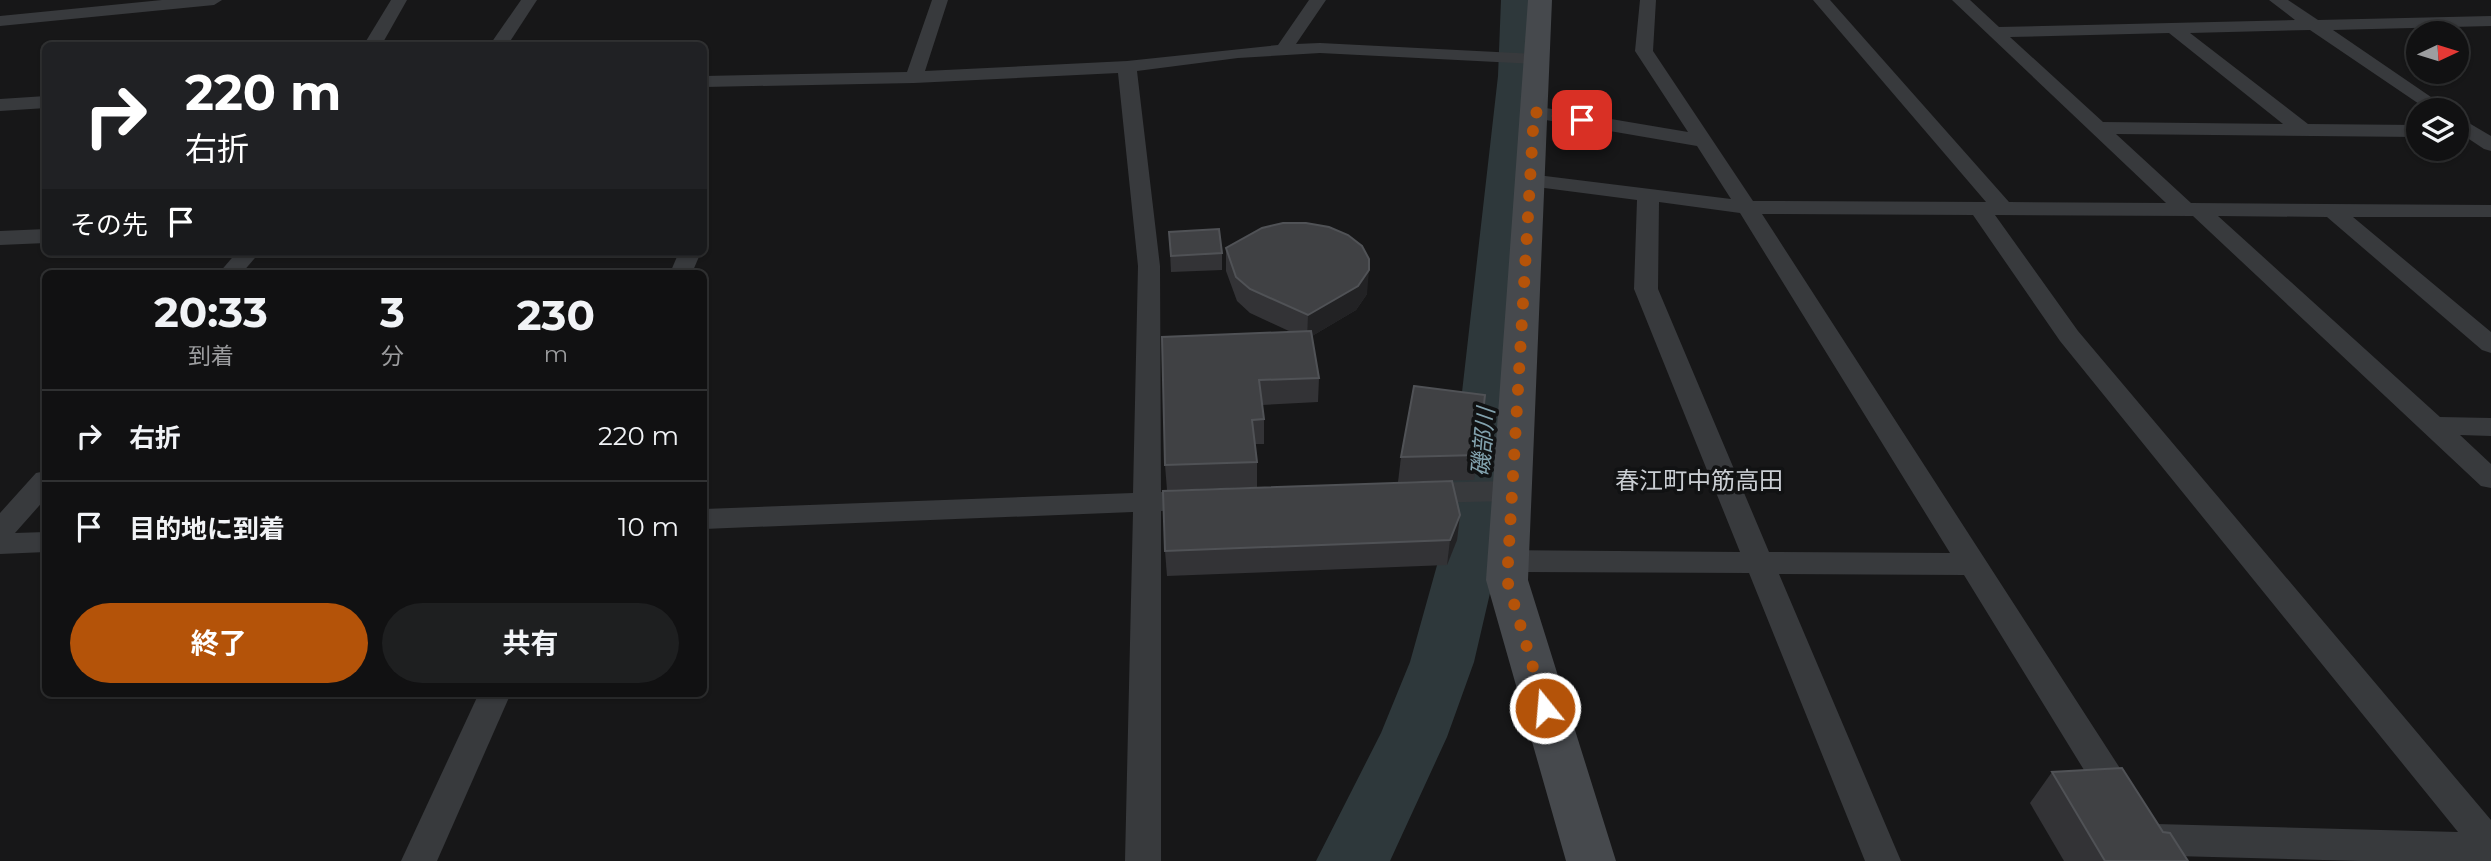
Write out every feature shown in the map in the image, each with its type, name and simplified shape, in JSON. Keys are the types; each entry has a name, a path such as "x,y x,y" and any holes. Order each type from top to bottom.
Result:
{"main road":[{"path":"1541,0 1507,580 1591,861"}],"street":[{"path":"0,21 214,0"},
{"path":"374,42 399,0"},
{"path":"501,42 529,0"},
{"path":"914,77 940,0"},
{"path":"1284,49 1318,0"},
{"path":"1648,0 1644,51 1747,207 2153,850 2491,848"},
{"path":"1822,0 1991,209 2085,356 2491,848"},
{"path":"1961,0 2099,128 2435,426 2491,479"},
{"path":"2277,0 2422,98"},
{"path":"1995,32 2491,21"},
{"path":"2174,29 2303,130"},
{"path":"707,87 1127,67 1284,49 1359,49 1537,59"},
{"path":"1127,67 1149,266 1143,861"},
{"path":"0,104 42,102"},
{"path":"1534,112 1703,141"},
{"path":"2099,128 2406,131"},
{"path":"2469,129 2491,145"},
{"path":"1530,180 1747,207 2482,211 2491,225"},
{"path":"1648,195 1646,289 1882,861"},
{"path":"2332,210 2491,345"},
{"path":"0,238 42,236"},
{"path":"233,270 245,256"},
{"path":"2435,426 2491,426"},
{"path":"0,531 42,484"},
{"path":"1390,494 1512,491"},
{"path":"707,519 1227,499"},
{"path":"0,544 42,542"},
{"path":"1508,561 1760,565 1972,564"},
{"path":"419,861 493,697"}],"building":[{"path":"1283,223 1329,227 1348,235 1362,246 1369,259 1369,270 1358,286 1308,315 1250,289 1236,277 1226,248 1262,228"},
{"path":"1219,229 1222,253 1171,256 1169,232"},
{"path":"1311,331 1319,378 1259,380 1264,419 1252,420 1257,462 1165,465 1162,337"},
{"path":"1414,386 1485,395 1478,455 1401,457"},
{"path":"1452,481 1460,515 1450,540 1165,551 1163,491"},
{"path":"2122,768 2163,832 2170,833 2188,861 2105,861 2052,772"}],"waterway":[{"name":"磯部川","path":"1353,861 1413,737 1442,662 1475,533 1517,76 1519,0"}],"district":[{"name":"春江町中筋高田","path":"1699,481"}],"route":[{"path":"1545,708 1507,580 1534,112 1582,120"}]}
